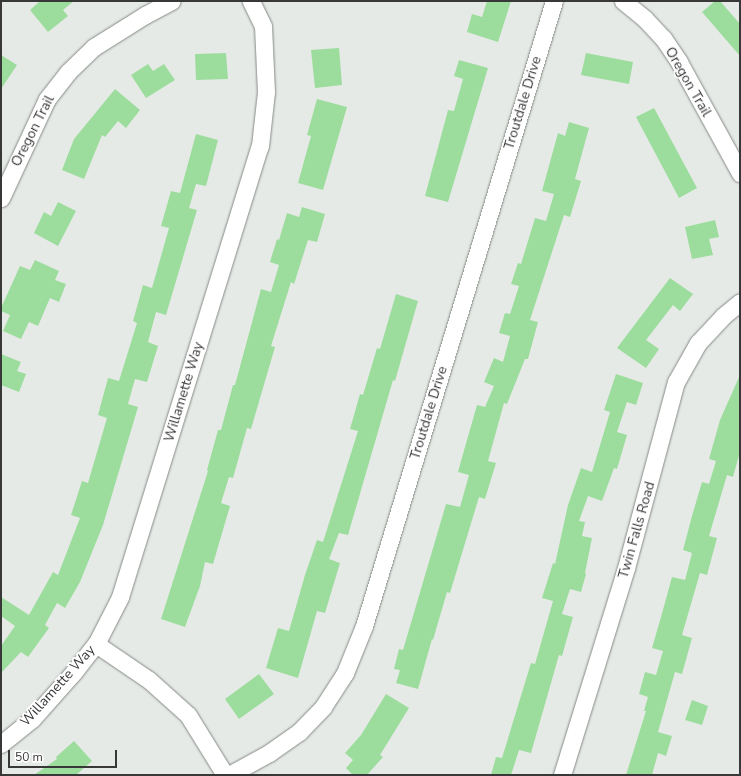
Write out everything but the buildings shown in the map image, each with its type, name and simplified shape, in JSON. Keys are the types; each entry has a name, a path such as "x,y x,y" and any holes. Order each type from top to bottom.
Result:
{"street":[{"name":"Oregon Trail","path":"1,198 47,99 68,72 94,48 144,15 171,1"},
{"name":"Willamette Way","path":"1,744 32,719 73,673 96,644 120,597 260,146 266,92 263,26 251,1"},
{"name":"Troutdale Drive","path":"229,775 269,753 299,732 323,707 345,673 364,626 554,1"},
{"name":"Oregon Trail","path":"623,1 663,38 679,62 740,173"},
{"name":"Twin Falls Road","path":"562,775 626,568 676,382 698,343 723,316 740,302"},
{"path":"96,644 149,680 188,715 225,775"}]}
